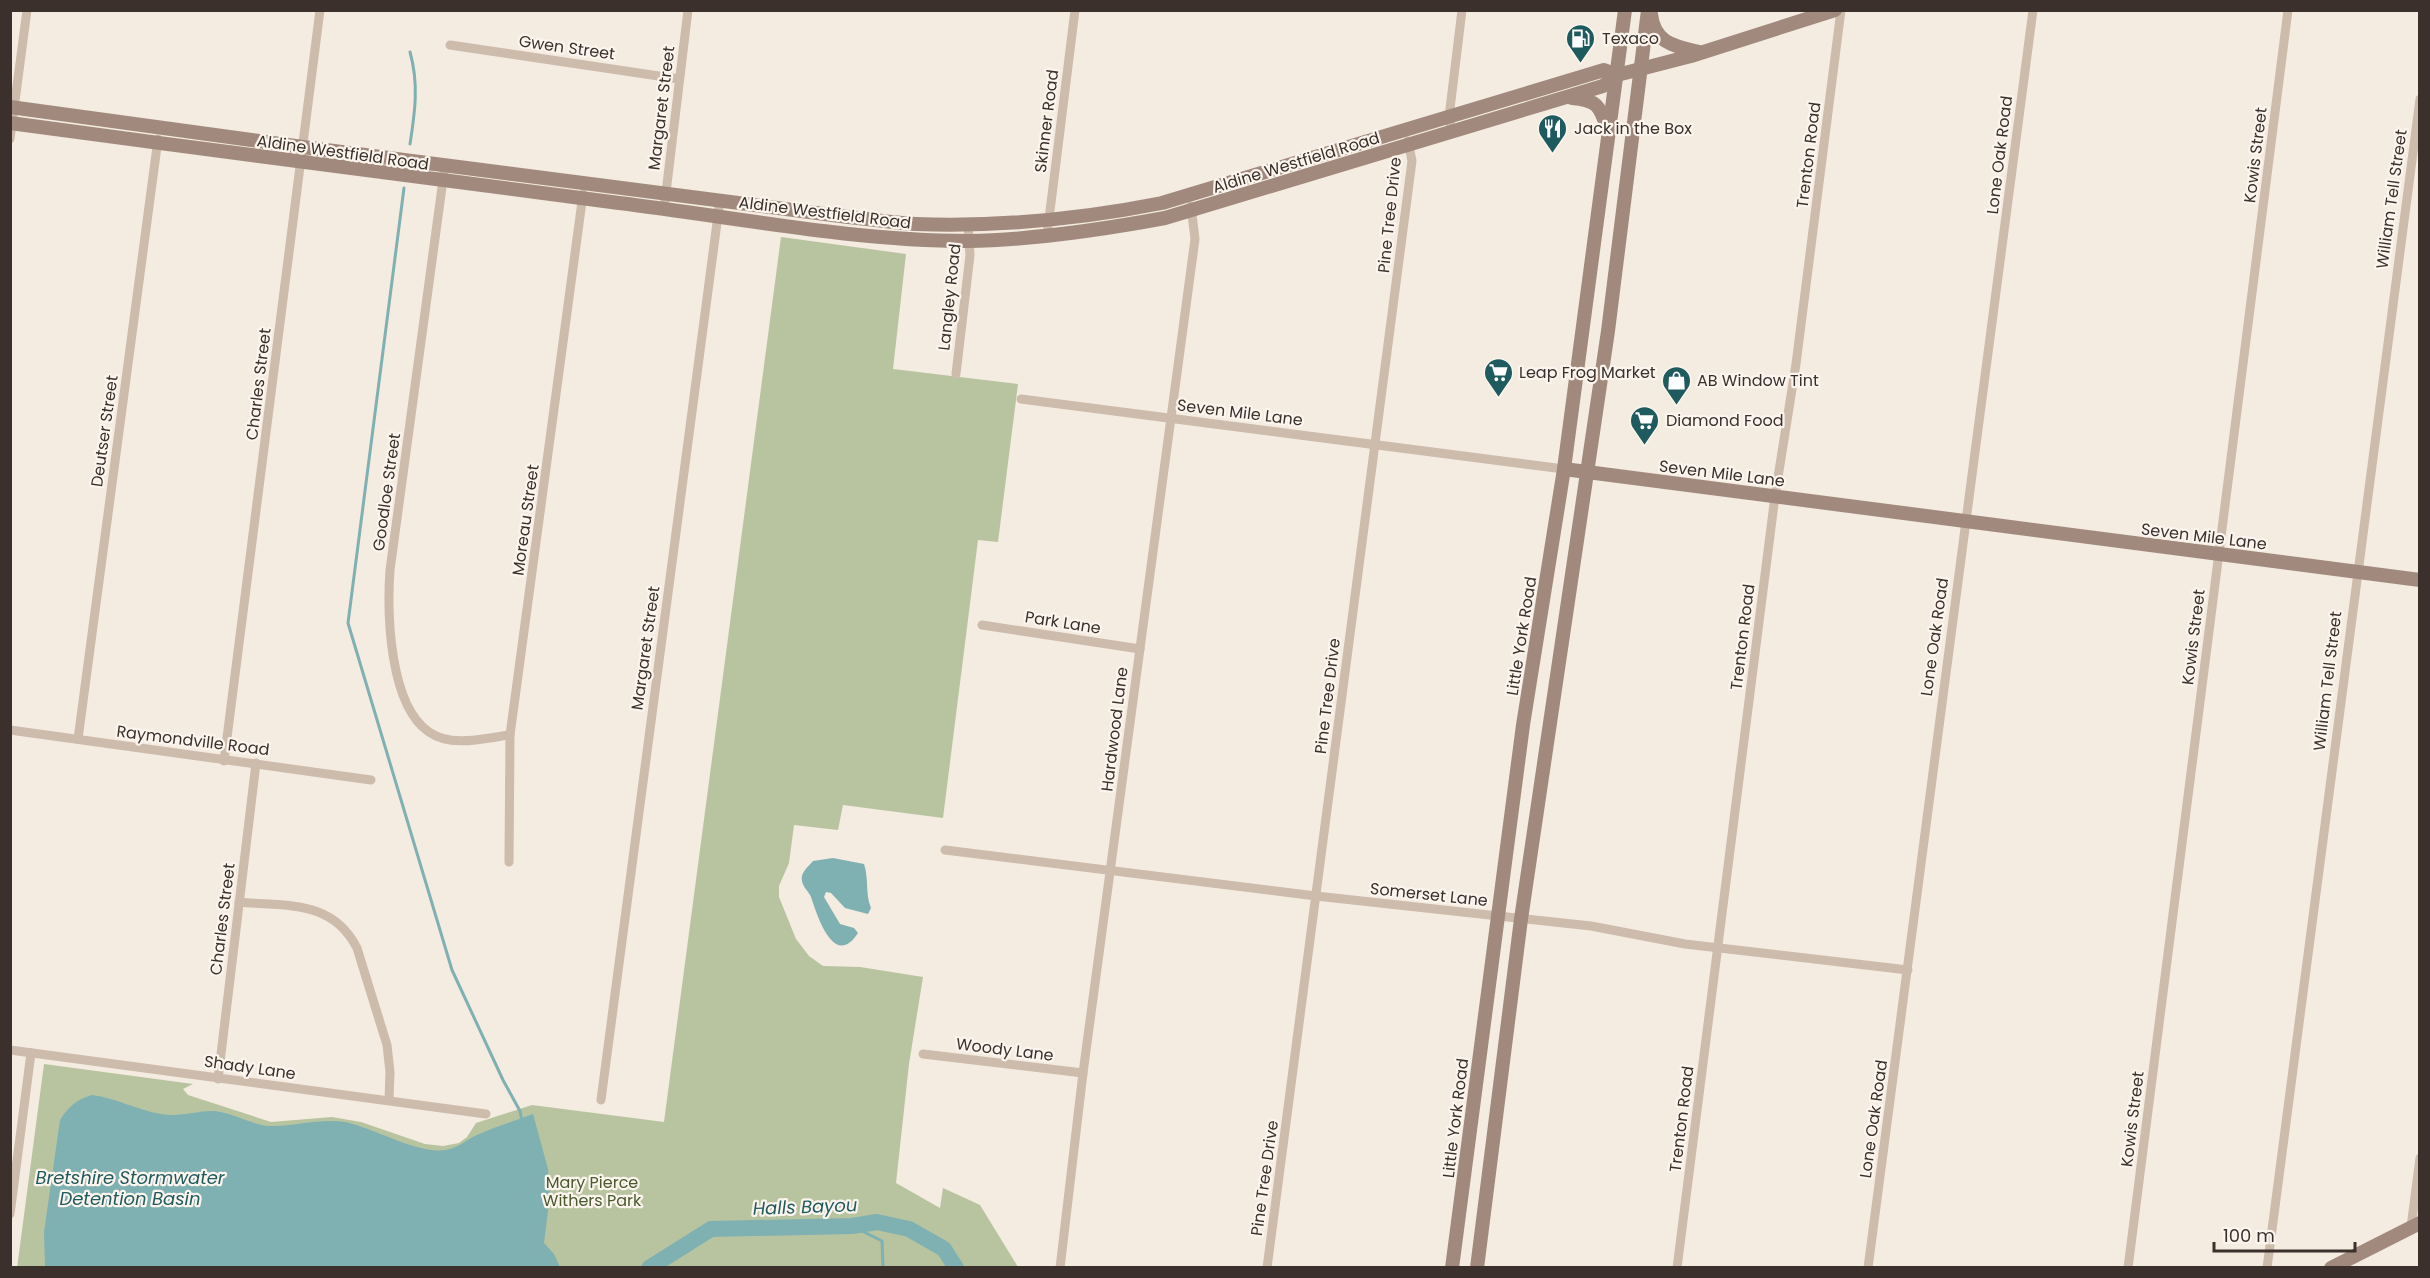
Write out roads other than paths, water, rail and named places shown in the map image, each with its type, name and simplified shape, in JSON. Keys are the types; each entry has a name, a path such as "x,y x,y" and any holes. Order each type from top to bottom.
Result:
{"main road":[{"name":"Little York Road","path":"1452,1268 1523,725 1564,469 1625,10"},
{"path":"1649,10 1652,26 1660,38 1676,47 1701,53"},
{"path":"1477,1268 1521,919 1608,331 1649,10"},
{"name":"Aldine Westfield Road","path":"11,123 444,182 718,215 845,233 917,239 970,241 1003,239 1106,229 1165,218 1603,86 1617,75 1701,53 1835,10"},
{"name":"Aldine Westfield Road","path":"12,107 848,217 917,224 968,224 1105,215 1189,195 1604,70 1617,75"},
{"path":"1567,97 1588,99 1596,105 1604,116 1608,131"},
{"path":"845,233 848,217"},
{"path":"1002,222 1003,239"},
{"name":"Seven Mile Lane","path":"1564,469 2420,580"},
{"path":"2331,1268 2415,1225"}],"street":[{"path":"10,139 12,107 27,10"},
{"name":"Charles Street","path":"224,761 320,10"},
{"name":"Margaret Street","path":"664,209 688,10"},
{"name":"Skinner Road","path":"1047,235 1075,10"},
{"path":"1452,132 1449,117 1462,10"},
{"name":"Trenton Road","path":"1677,1268 1775,496 1796,364 1841,10"},
{"name":"Lone Oak Road","path":"1868,1268 2033,10"},
{"name":"Kowis Street","path":"2128,1268 2288,10"},
{"name":"Gwen Street","path":"450,45 680,79"},
{"name":"William Tell Street","path":"2267,1268 2356,572 2420,99"},
{"name":"Deutser Street","path":"78,739 159,128"},
{"name":"Pine Tree Drive","path":"1267,1268 1412,161 1405,130"},
{"name":"Goodloe Street","path":"445,165 390,570 388,595 390,641 411,711 429,732 458,741 510,735"},
{"name":"Moreau Street","path":"509,862 510,735 584,183"},
{"name":"Hardwood Lane","path":"1060,1268 1083,1073 1195,238 1189,195"},
{"name":"Margaret Street","path":"601,1100 720,200"},
{"name":"Langley Road","path":"956,374 970,255 968,224"},
{"name":"Seven Mile Lane","path":"1021,399 1564,469"},
{"name":"Park Lane","path":"982,624 1140,649"},
{"name":"Raymondville Road","path":"10,730 370,780"},
{"name":"Charles Street","path":"218,1079 256,763"},
{"name":"Somerset Lane","path":"945,850 1316,896 1607,928 1719,949 1908,970"},
{"path":"239,902 321,912 342,924 350,934 357,948 387,1045 390,1072 389,1100"},
{"name":"Shady Lane","path":"10,1050 486,1114"},
{"path":"10,1214 31,1053"},
{"name":"Woody Lane","path":"923,1054 1083,1073"},
{"path":"2415,1225 2420,1158"}],"water":[{"path":"833,858 864,864 871,908 868,914 845,908 831,893 826,892 824,897 840,924 854,928 858,933 849,943 841,946 834,943 822,926 802,878 805,870 813,861"},
{"name":"Bretshire Stormwater Detention Basin","path":"92,1095 161,1114 177,1115 214,1111 265,1126 327,1121 345,1122 434,1150 454,1148 484,1132 533,1114 548,1169 550,1195 544,1243 554,1254 560,1267 45,1267 44,1232 60,1120 73,1104"}],"waterway":[{"path":"410,52 415,87 415,109 410,144"},
{"path":"404,188 348,623 452,970 503,1080 520,1111 522,1121"},
{"name":"Halls Bayou","path":"649,1268 711,1229 852,1226 877,1222 909,1229 944,1249 956,1268"},
{"path":"852,1226 882,1241 883,1268"}],"place":[{"name":"Texaco","path":"1581,64"},
{"name":"Jack in the Box","path":"1553,154"},
{"name":"Leap Frog Market","path":"1498,398"},
{"name":"AB Window Tint","path":"1676,406"},
{"name":"Diamond Food","path":"1645,446"}],"park label":[{"name":"Mary Pierce Withers Park","path":"592,1191"}]}
